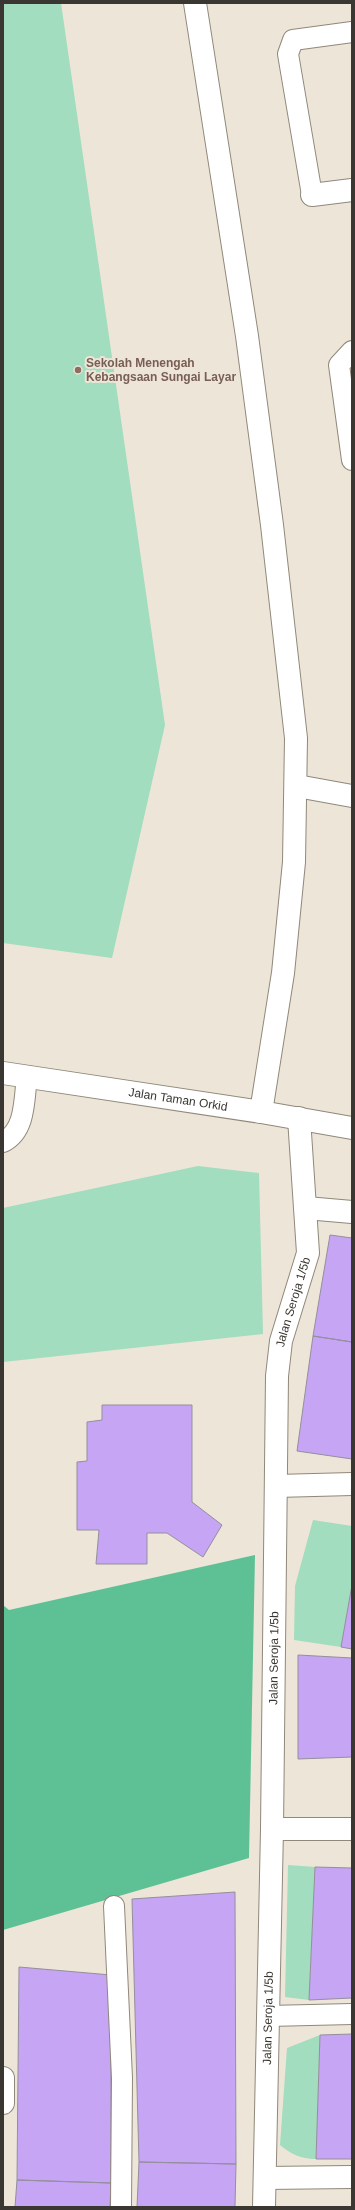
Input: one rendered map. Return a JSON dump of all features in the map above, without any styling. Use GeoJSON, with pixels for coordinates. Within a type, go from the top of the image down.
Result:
{"type":"FeatureCollection","features":[{"type":"Feature","properties":{"kind":"street"},"geometry":{"type":"LineString","coordinates":[[195,3],[247,336],[271,517],[296,738],[297,786],[294,862],[283,973],[261,1112]]}},
{"type":"Feature","properties":{"kind":"street"},"geometry":{"type":"LineString","coordinates":[[312,195],[352,190]]}},
{"type":"Feature","properties":{"kind":"street"},"geometry":{"type":"LineString","coordinates":[[297,786],[352,796]]}},
{"type":"Feature","properties":{"kind":"street","name":"Jalan Taman Orkid"},"geometry":{"type":"LineString","coordinates":[[3,1073],[261,1112],[352,1128]]}},
{"type":"Feature","properties":{"kind":"street","name":"Jalan Seroja 1/5b"},"geometry":{"type":"LineString","coordinates":[[264,2207],[272,1829],[277,1376],[281,1341],[308,1253],[299,1118]]}},
{"type":"Feature","properties":{"kind":"street"},"geometry":{"type":"LineString","coordinates":[[306,1208],[352,1212]]}},
{"type":"Feature","properties":{"kind":"street"},"geometry":{"type":"LineString","coordinates":[[276,1486],[352,1484]]}},
{"type":"Feature","properties":{"kind":"street"},"geometry":{"type":"LineString","coordinates":[[272,1829],[352,1829]]}},
{"type":"Feature","properties":{"kind":"street"},"geometry":{"type":"LineString","coordinates":[[3,2078],[3,2103]]}},
{"type":"Feature","properties":{"kind":"street"},"geometry":{"type":"LineString","coordinates":[[265,2178],[352,2177]]}},
{"type":"Feature","properties":{"kind":"lane"},"geometry":{"type":"LineString","coordinates":[[312,195],[288,54],[293,40],[352,32]]}},
{"type":"Feature","properties":{"kind":"lane"},"geometry":{"type":"LineString","coordinates":[[352,351],[339,365],[352,460]]}},
{"type":"Feature","properties":{"kind":"lane"},"geometry":{"type":"LineString","coordinates":[[3,1142],[12,1138],[21,1123],[27,1076]]}},
{"type":"Feature","properties":{"kind":"lane"},"geometry":{"type":"LineString","coordinates":[[114,1906],[122,2078],[121,2207]]}},
{"type":"Feature","properties":{"kind":"lane"},"geometry":{"type":"LineString","coordinates":[[268,2016],[352,2014]]}},
{"type":"Feature","properties":{"kind":"green space","name":"Sekolah Menengah Kebangsaan Sungai Layar"},"geometry":{"type":"Polygon","coordinates":[[[3,3],[61,3],[165,725],[112,958],[3,943],[3,3]]]}},
{"type":"Feature","properties":{"kind":"green space"},"geometry":{"type":"Polygon","coordinates":[[[198,1166],[259,1173],[263,1334],[3,1362],[3,1208],[198,1166]]]}},
{"type":"Feature","properties":{"kind":"green space"},"geometry":{"type":"Polygon","coordinates":[[[313,1520],[352,1526],[352,1585],[341,1647],[294,1640],[295,1586],[313,1520]]]}},
{"type":"Feature","properties":{"kind":"green space"},"geometry":{"type":"Polygon","coordinates":[[[255,1555],[249,1858],[3,1930],[3,1605],[9,1610],[255,1555]]]}},
{"type":"Feature","properties":{"kind":"green space"},"geometry":{"type":"Polygon","coordinates":[[[288,1865],[315,1867],[309,2000],[285,1997],[288,1865]]]}},
{"type":"Feature","properties":{"kind":"green space"},"geometry":{"type":"Polygon","coordinates":[[[320,2035],[316,2159],[311,2159],[296,2155],[280,2145],[287,2048],[320,2035]]]}},
{"type":"Feature","properties":{"kind":"building"},"geometry":{"type":"Polygon","coordinates":[[[330,1235],[352,1238],[352,1342],[313,1336],[330,1235]]]}},
{"type":"Feature","properties":{"kind":"building"},"geometry":{"type":"Polygon","coordinates":[[[313,1336],[352,1342],[352,1459],[297,1451],[313,1336]]]}},
{"type":"Feature","properties":{"kind":"building"},"geometry":{"type":"Polygon","coordinates":[[[102,1405],[192,1405],[192,1502],[222,1525],[203,1557],[167,1533],[147,1533],[147,1564],[96,1564],[99,1530],[77,1530],[77,1462],[87,1461],[87,1422],[102,1420],[102,1405]]]}},
{"type":"Feature","properties":{"kind":"building"},"geometry":{"type":"Polygon","coordinates":[[[352,1585],[352,1649],[341,1647],[352,1585]]]}},
{"type":"Feature","properties":{"kind":"building"},"geometry":{"type":"Polygon","coordinates":[[[298,1655],[352,1658],[352,1757],[298,1759],[298,1655]]]}},
{"type":"Feature","properties":{"kind":"building"},"geometry":{"type":"Polygon","coordinates":[[[315,1867],[352,1868],[352,1998],[309,2000],[315,1867]]]}},
{"type":"Feature","properties":{"kind":"building"},"geometry":{"type":"Polygon","coordinates":[[[235,1892],[236,2164],[139,2162],[132,1899],[235,1892]]]}},
{"type":"Feature","properties":{"kind":"building"},"geometry":{"type":"Polygon","coordinates":[[[19,1967],[111,1975],[111,2183],[17,2180],[19,1967]]]}},
{"type":"Feature","properties":{"kind":"building"},"geometry":{"type":"Polygon","coordinates":[[[352,2034],[352,2159],[316,2159],[320,2035],[352,2034]]]}},
{"type":"Feature","properties":{"kind":"building"},"geometry":{"type":"Polygon","coordinates":[[[139,2162],[236,2164],[235,2207],[137,2207],[139,2162]]]}},
{"type":"Feature","properties":{"kind":"building"},"geometry":{"type":"Polygon","coordinates":[[[17,2180],[111,2183],[110,2207],[15,2207],[17,2180]]]}},
{"type":"Feature","properties":{"kind":"place","name":"Sekolah Menengah Kebangsaan Sungai Layar"},"geometry":{"type":"Point","coordinates":[78,370]}}]}
